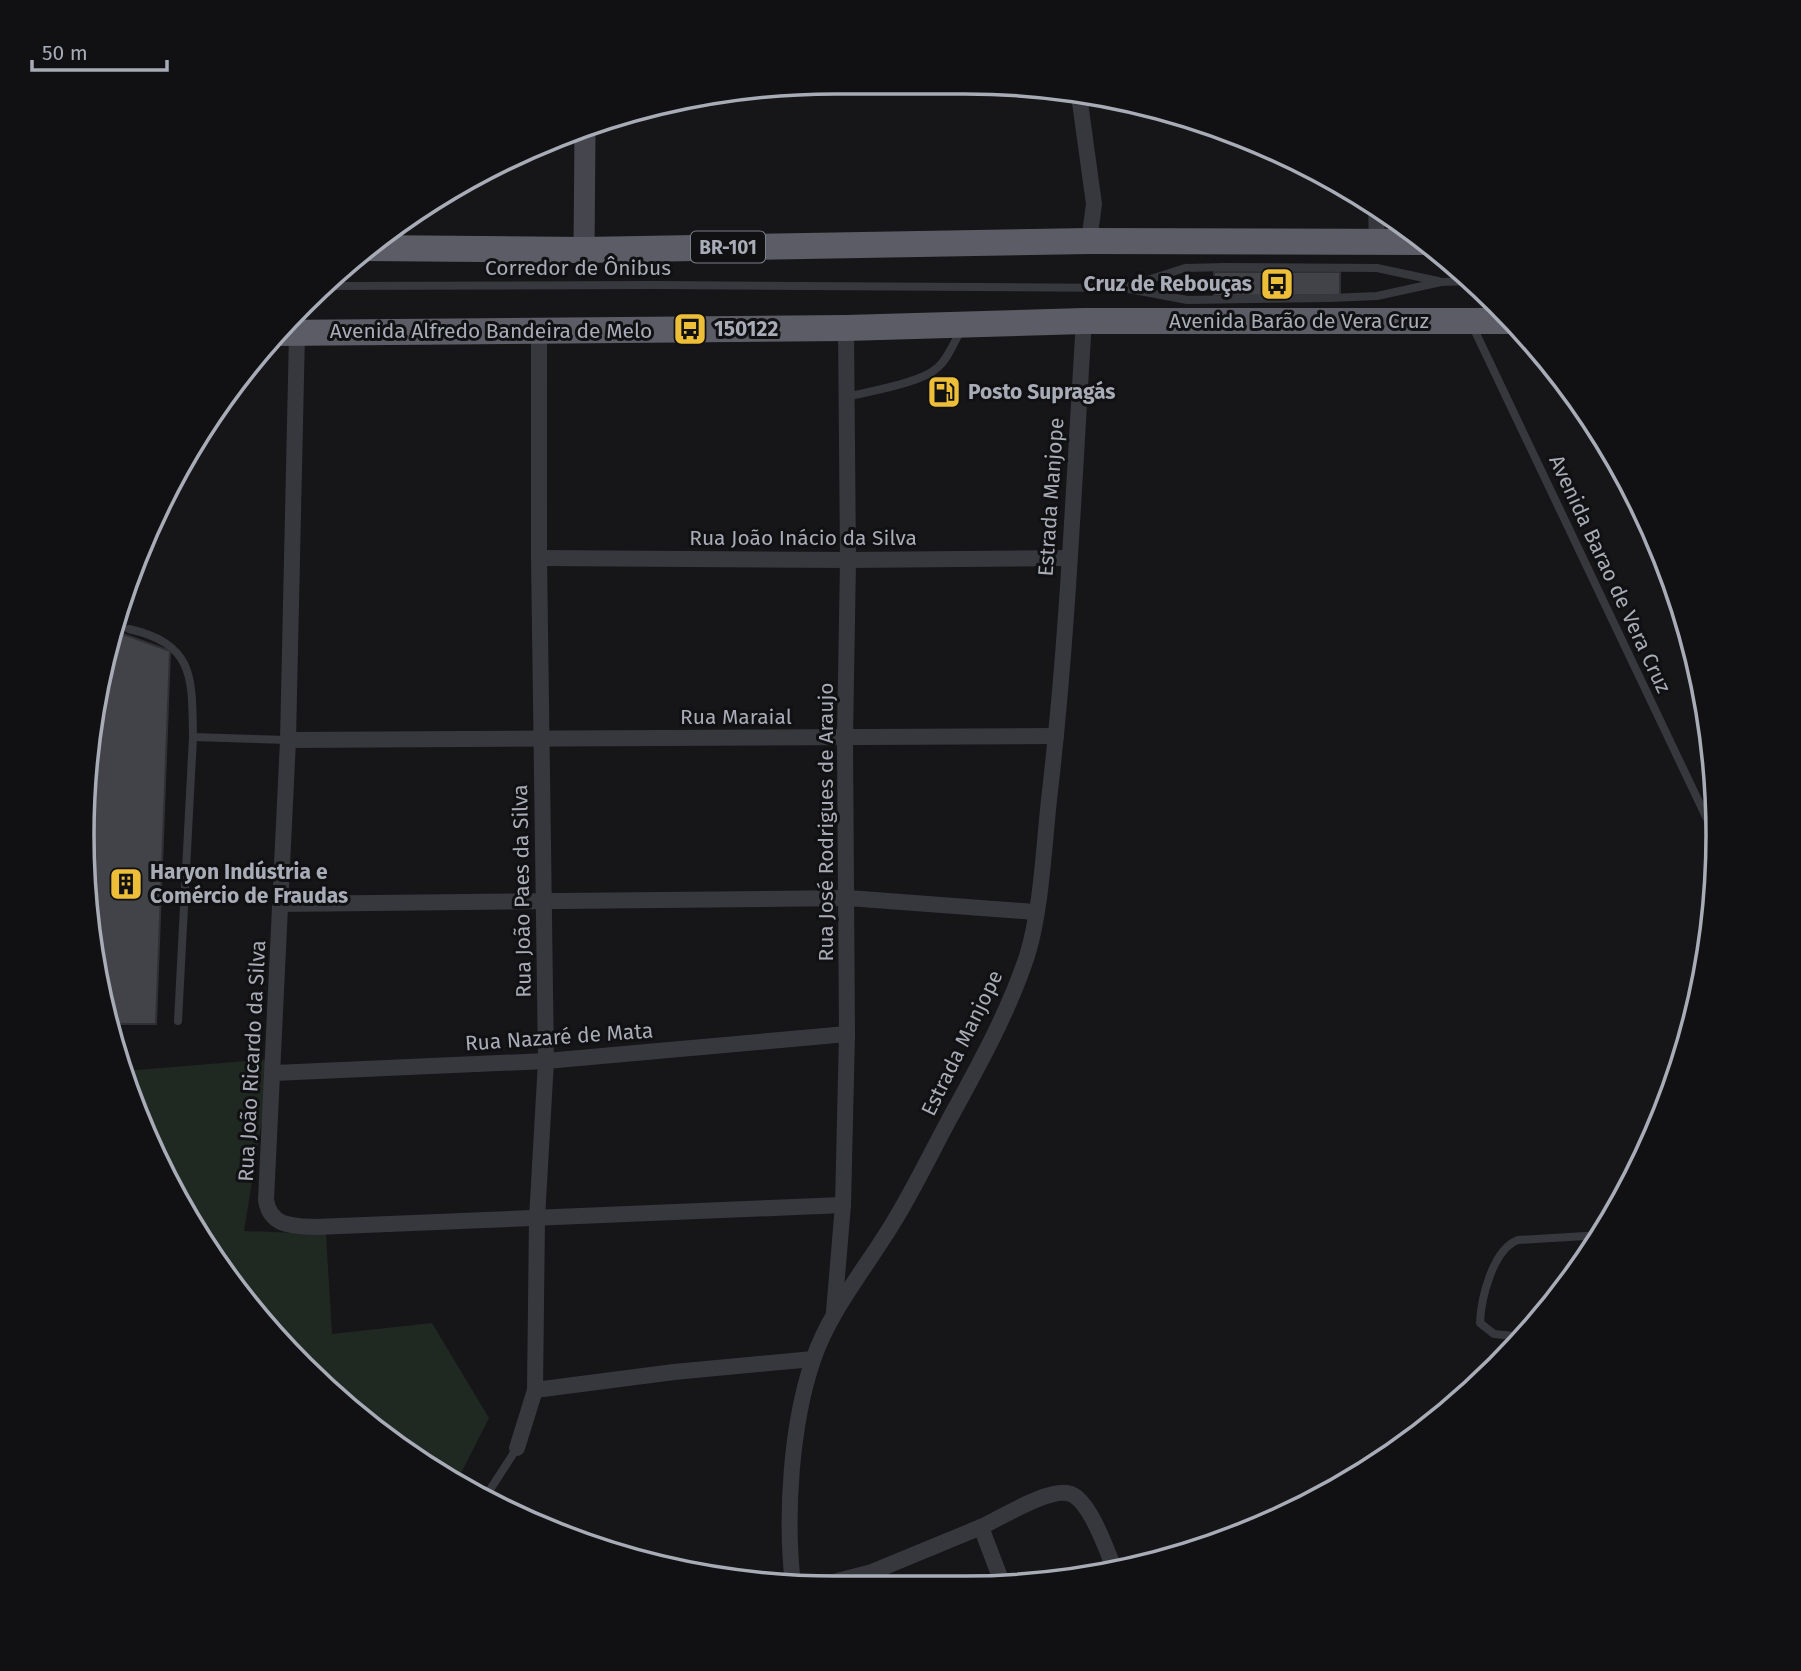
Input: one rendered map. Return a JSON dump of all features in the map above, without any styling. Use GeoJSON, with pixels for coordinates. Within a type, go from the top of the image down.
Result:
{"type":"FeatureCollection","features":[{"type":"Feature","properties":{"kind":"highway","name":"BR-101"},"geometry":{"type":"LineString","coordinates":[[384,248],[584,250],[1089,241],[1409,242]]}},
{"type":"Feature","properties":{"kind":"highway","name":"Avenida Barão de Vera Cruz"},"geometry":{"type":"LineString","coordinates":[[1084,321],[1498,321]]}},
{"type":"Feature","properties":{"kind":"highway","name":"Avenida Alfredo Bandeira de Melo"},"geometry":{"type":"LineString","coordinates":[[292,333],[846,328],[1084,321]]}},
{"type":"Feature","properties":{"kind":"main road"},"geometry":{"type":"LineString","coordinates":[[584,250],[585,139]]}},
{"type":"Feature","properties":{"kind":"street"},"geometry":{"type":"LineString","coordinates":[[1080,104],[1094,204],[1089,241]]}},
{"type":"Feature","properties":{"kind":"street"},"geometry":{"type":"LineString","coordinates":[[1376,219],[1377,242]]}},
{"type":"Feature","properties":{"kind":"street","name":"Estrada Manjope"},"geometry":{"type":"LineString","coordinates":[[792,1575],[789,1535],[793,1460],[804,1392],[813,1359],[834,1315],[893,1223],[986,1054],[1028,953],[1056,736],[1084,321]]}},
{"type":"Feature","properties":{"kind":"street","name":"Rua José Rodrigues de Araujo"},"geometry":{"type":"LineString","coordinates":[[834,1315],[843,1205],[848,1034],[845,738],[848,561],[846,328]]}},
{"type":"Feature","properties":{"kind":"street","name":"Rua João Paes da Silva"},"geometry":{"type":"LineString","coordinates":[[517,1448],[536,1390],[537,1218],[546,1061],[538,558],[539,331]]}},
{"type":"Feature","properties":{"kind":"street","name":"Rua João Ricardo da Silva"},"geometry":{"type":"LineString","coordinates":[[286,339],[288,740],[266,1200],[269,1214],[276,1221],[290,1226],[316,1227],[843,1205]]}},
{"type":"Feature","properties":{"kind":"street","name":"Rua João Inácio da Silva"},"geometry":{"type":"LineString","coordinates":[[538,558],[848,561],[1068,558]]}},
{"type":"Feature","properties":{"kind":"street","name":"Rua Maraial"},"geometry":{"type":"LineString","coordinates":[[288,740],[1056,736]]}},
{"type":"Feature","properties":{"kind":"street"},"geometry":{"type":"LineString","coordinates":[[281,904],[848,898],[1035,912]]}},
{"type":"Feature","properties":{"kind":"street","name":"Rua Nazaré de Mata"},"geometry":{"type":"LineString","coordinates":[[274,1073],[546,1061],[848,1034]]}},
{"type":"Feature","properties":{"kind":"street"},"geometry":{"type":"LineString","coordinates":[[536,1390],[674,1372],[813,1359]]}},
{"type":"Feature","properties":{"kind":"street"},"geometry":{"type":"LineString","coordinates":[[880,1576],[1043,1497],[1059,1492],[1077,1498],[1097,1528],[1111,1562]]}},
{"type":"Feature","properties":{"kind":"street"},"geometry":{"type":"LineString","coordinates":[[981,1527],[999,1575]]}},
{"type":"Feature","properties":{"kind":"lane","name":"Corredor de Ônibus"},"geometry":{"type":"LineString","coordinates":[[1124,288],[1185,268],[1224,267],[1377,268],[1441,282]]}},
{"type":"Feature","properties":{"kind":"lane","name":"Corredor de Ônibus"},"geometry":{"type":"LineString","coordinates":[[339,286],[1124,288],[1187,300],[1377,296],[1441,282],[1458,281]]}},
{"type":"Feature","properties":{"kind":"lane","name":"Avenida Barao de Vera Cruz"},"geometry":{"type":"LineString","coordinates":[[1470,321],[1706,816]]}},
{"type":"Feature","properties":{"kind":"lane"},"geometry":{"type":"LineString","coordinates":[[847,397],[900,383],[935,370],[941,365],[964,324]]}},
{"type":"Feature","properties":{"kind":"lane"},"geometry":{"type":"LineString","coordinates":[[129,629],[165,641],[177,651],[186,669],[192,695],[193,737],[178,1021]]}},
{"type":"Feature","properties":{"kind":"lane"},"geometry":{"type":"LineString","coordinates":[[193,737],[288,740]]}},
{"type":"Feature","properties":{"kind":"lane"},"geometry":{"type":"LineString","coordinates":[[1512,1336],[1494,1334],[1480,1323],[1490,1276],[1503,1249],[1518,1240],[1589,1236]]}},
{"type":"Feature","properties":{"kind":"lane"},"geometry":{"type":"LineString","coordinates":[[490,1490],[517,1448]]}},
{"type":"Feature","properties":{"kind":"shaded area"},"geometry":{"type":"Polygon","coordinates":[[[272,1059],[244,1231],[326,1234],[332,1334],[432,1323],[489,1418],[460,1474],[424,1452],[347,1393],[278,1324],[219,1247],[194,1206],[151,1119],[133,1070],[272,1059]]]}},
{"type":"Feature","properties":{"kind":"building","name":"Cruz de Rebouças"},"geometry":{"type":"Polygon","coordinates":[[[1214,272],[1340,272],[1340,295],[1214,296],[1214,272]]]}},
{"type":"Feature","properties":{"kind":"building","name":"Haryon Indústria e Comércio de Fraudas"},"geometry":{"type":"Polygon","coordinates":[[[123,634],[170,651],[156,1024],[119,1024],[101,932],[96,884],[94,836],[101,739],[123,634]]]}},
{"type":"Feature","properties":{"kind":"place","name":"Cruz de Rebouças"},"geometry":{"type":"Point","coordinates":[1277,284]}},
{"type":"Feature","properties":{"kind":"place","name":"150122"},"geometry":{"type":"Point","coordinates":[690,329]}},
{"type":"Feature","properties":{"kind":"place","name":"Posto Supragás"},"geometry":{"type":"Point","coordinates":[944,392]}},
{"type":"Feature","properties":{"kind":"place","name":"Haryon Indústria e Comércio de Fraudas"},"geometry":{"type":"Point","coordinates":[126,884]}}]}
